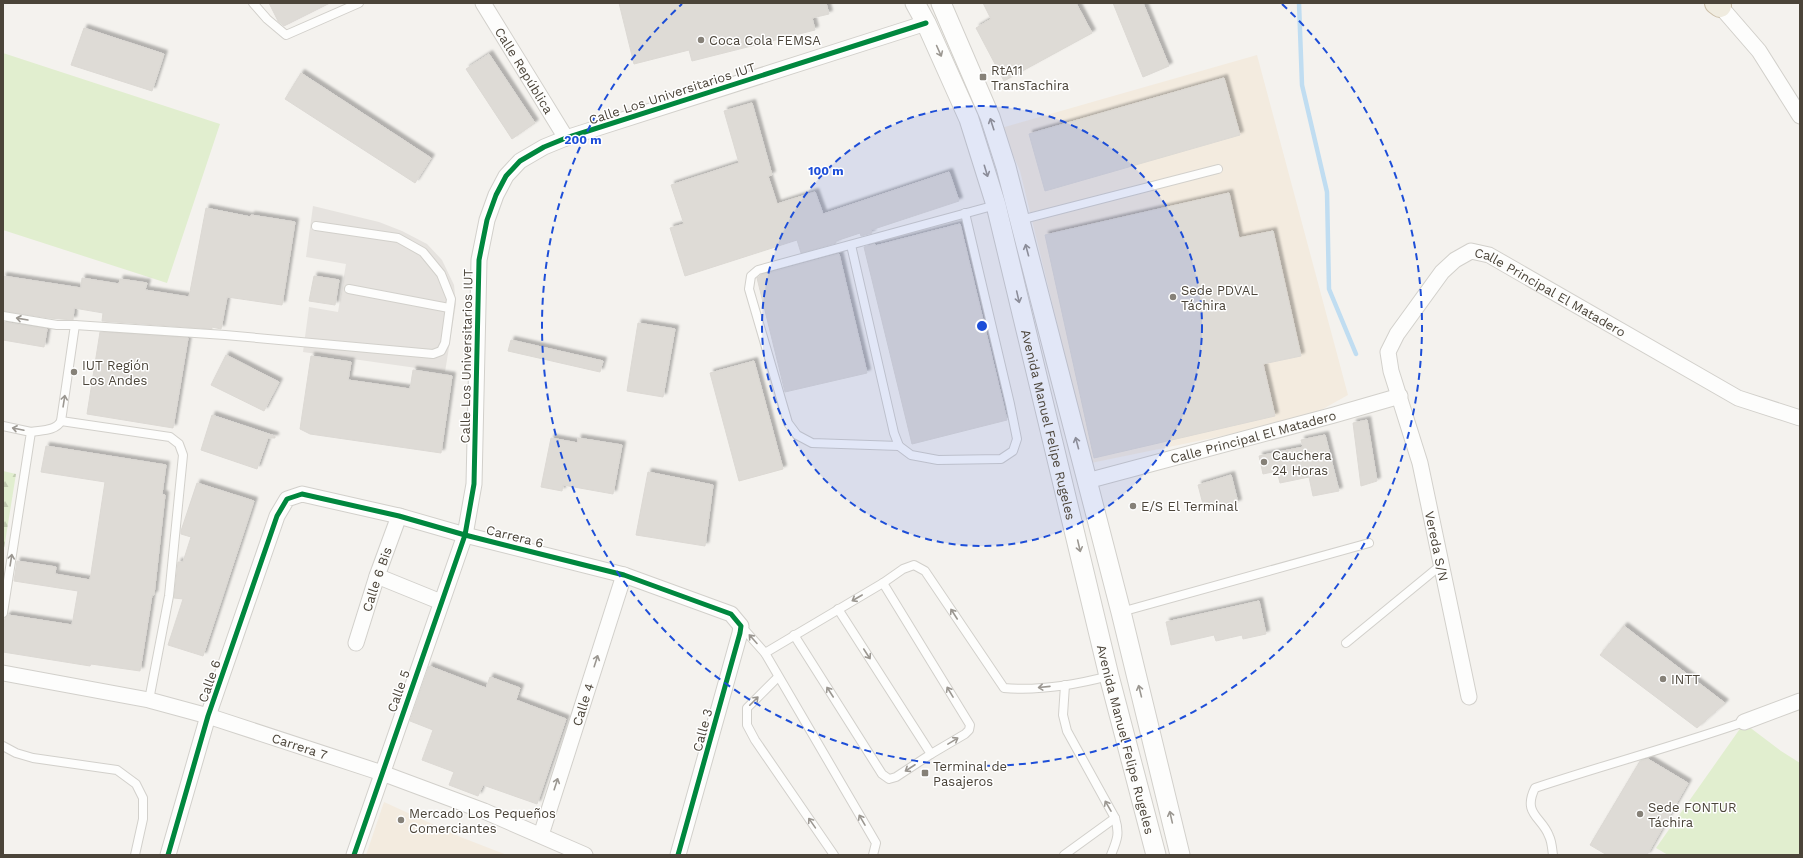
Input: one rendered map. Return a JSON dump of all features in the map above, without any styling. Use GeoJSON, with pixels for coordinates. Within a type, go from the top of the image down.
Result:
{"type":"FeatureCollection","features":[{"type":"Feature","properties":{"kind":"street","name":"Calle República"},"geometry":{"type":"LineString","coordinates":[[483,3],[566,138]]}},
{"type":"Feature","properties":{"kind":"street","name":"Avenida Manuel Felipe Rugeles"},"geometry":{"type":"LineString","coordinates":[[915,3],[926,23],[969,119],[996,205],[1109,676],[1156,855]]}},
{"type":"Feature","properties":{"kind":"street","name":"Avenida Manuel Felipe Rugeles"},"geometry":{"type":"LineString","coordinates":[[941,3],[990,117],[1006,167],[1121,612],[1180,855]]}},
{"type":"Feature","properties":{"kind":"street"},"geometry":{"type":"LineString","coordinates":[[1718,4],[1759,51],[1800,116]]}},
{"type":"Feature","properties":{"kind":"street","name":"Calle Los Universitarios IUT"},"geometry":{"type":"LineString","coordinates":[[465,534],[474,484],[479,260],[487,220],[496,195],[506,176],[520,162],[544,147],[566,138],[926,23]]}},
{"type":"Feature","properties":{"kind":"street","name":"Calle Principal El Matadero"},"geometry":{"type":"LineString","coordinates":[[1087,481],[1400,396],[1391,371],[1388,352],[1394,340],[1442,272],[1455,260],[1471,251],[1489,255],[1738,398],[1800,418]]}},
{"type":"Feature","properties":{"kind":"street","name":"Vereda S/N"},"geometry":{"type":"LineString","coordinates":[[1400,396],[1420,463],[1469,697]]}},
{"type":"Feature","properties":{"kind":"street","name":"Carrera 6"},"geometry":{"type":"LineString","coordinates":[[277,516],[287,499],[302,494],[399,516],[624,575],[731,614],[741,626]]}},
{"type":"Feature","properties":{"kind":"street","name":"Calle 6"},"geometry":{"type":"LineString","coordinates":[[168,855],[208,716],[277,516]]}},
{"type":"Feature","properties":{"kind":"street","name":"Calle 6 Bis"},"geometry":{"type":"LineString","coordinates":[[356,642],[377,576],[399,516]]}},
{"type":"Feature","properties":{"kind":"street","name":"Calle 5"},"geometry":{"type":"LineString","coordinates":[[354,855],[465,534]]}},
{"type":"Feature","properties":{"kind":"street","name":"Calle 4"},"geometry":{"type":"LineString","coordinates":[[541,835],[624,575]]}},
{"type":"Feature","properties":{"kind":"street"},"geometry":{"type":"LineString","coordinates":[[377,576],[441,602]]}},
{"type":"Feature","properties":{"kind":"street","name":"Calle 3"},"geometry":{"type":"LineString","coordinates":[[678,855],[741,626]]}},
{"type":"Feature","properties":{"kind":"street","name":"Carrera 7"},"geometry":{"type":"LineString","coordinates":[[3,673],[149,700],[208,716],[382,773],[541,835],[585,855]]}},
{"type":"Feature","properties":{"kind":"street"},"geometry":{"type":"LineString","coordinates":[[1744,722],[1800,702]]}},
{"type":"Feature","properties":{"kind":"lane"},"geometry":{"type":"LineString","coordinates":[[253,3],[267,19],[286,35],[359,3]]}},
{"type":"Feature","properties":{"kind":"lane"},"geometry":{"type":"LineString","coordinates":[[1019,220],[1218,169]]}},
{"type":"Feature","properties":{"kind":"lane"},"geometry":{"type":"LineString","coordinates":[[899,446],[812,443],[797,435],[788,423],[749,289],[751,276],[758,270],[996,205]]}},
{"type":"Feature","properties":{"kind":"lane"},"geometry":{"type":"LineString","coordinates":[[852,245],[894,433],[899,446],[911,455],[938,460],[1001,459],[1013,451],[1017,439],[965,213]]}},
{"type":"Feature","properties":{"kind":"lane"},"geometry":{"type":"LineString","coordinates":[[3,316],[57,325],[225,335],[432,354],[441,351],[445,343],[450,299],[441,274],[423,252],[398,238],[316,226]]}},
{"type":"Feature","properties":{"kind":"lane"},"geometry":{"type":"LineString","coordinates":[[349,289],[449,308]]}},
{"type":"Feature","properties":{"kind":"lane"},"geometry":{"type":"LineString","coordinates":[[3,426],[32,432],[53,428],[61,421],[75,325]]}},
{"type":"Feature","properties":{"kind":"lane"},"geometry":{"type":"LineString","coordinates":[[61,421],[170,437],[179,444],[183,455],[169,596],[149,700]]}},
{"type":"Feature","properties":{"kind":"lane"},"geometry":{"type":"LineString","coordinates":[[3,612],[32,432]]}},
{"type":"Feature","properties":{"kind":"lane"},"geometry":{"type":"LineString","coordinates":[[1121,612],[1369,543]]}},
{"type":"Feature","properties":{"kind":"lane"},"geometry":{"type":"LineString","coordinates":[[765,653],[883,583],[903,569],[914,565],[925,570],[1004,688],[1017,690],[1083,683],[1109,676]]}},
{"type":"Feature","properties":{"kind":"lane"},"geometry":{"type":"LineString","coordinates":[[1346,643],[1441,565]]}},
{"type":"Feature","properties":{"kind":"lane"},"geometry":{"type":"LineString","coordinates":[[794,635],[882,774],[889,779],[896,776],[965,734],[969,730],[970,725],[883,583]]}},
{"type":"Feature","properties":{"kind":"lane"},"geometry":{"type":"LineString","coordinates":[[838,609],[931,754]]}},
{"type":"Feature","properties":{"kind":"lane"},"geometry":{"type":"LineString","coordinates":[[741,626],[765,653],[876,843],[873,855]]}},
{"type":"Feature","properties":{"kind":"lane"},"geometry":{"type":"LineString","coordinates":[[778,677],[747,708],[747,725],[754,740],[834,855]]}},
{"type":"Feature","properties":{"kind":"lane"},"geometry":{"type":"LineString","coordinates":[[1065,685],[1062,715],[1067,731],[1115,818],[1118,828],[1118,838],[1111,855]]}},
{"type":"Feature","properties":{"kind":"lane"},"geometry":{"type":"LineString","coordinates":[[1553,855],[1549,835],[1532,812],[1532,794],[1535,788],[1624,759],[1689,741],[1744,722]]}},
{"type":"Feature","properties":{"kind":"lane"},"geometry":{"type":"LineString","coordinates":[[3,746],[16,753],[33,758],[117,770],[136,784],[143,798],[143,819],[135,855]]}},
{"type":"Feature","properties":{"kind":"lane"},"geometry":{"type":"LineString","coordinates":[[1067,854],[1115,818]]}},
{"type":"Feature","properties":{"kind":"shaded area"},"geometry":{"type":"Polygon","coordinates":[[[1257,55],[1348,395],[1305,419],[1091,463],[1020,171],[1001,128],[1257,55]]]}},
{"type":"Feature","properties":{"kind":"shaded area"},"geometry":{"type":"Polygon","coordinates":[[[313,206],[379,222],[402,231],[427,244],[442,260],[454,285],[456,304],[445,372],[303,352],[309,307],[338,312],[346,264],[306,257],[313,206]]]}},
{"type":"Feature","properties":{"kind":"shaded area","name":"Mercado Los Pequeños Comerciantes"},"geometry":{"type":"Polygon","coordinates":[[[384,802],[463,838],[507,855],[366,855],[384,802]]]}},
{"type":"Feature","properties":{"kind":"green space"},"geometry":{"type":"Polygon","coordinates":[[[3,53],[220,124],[167,283],[3,230],[3,53]]]}},
{"type":"Feature","properties":{"kind":"green space"},"geometry":{"type":"Polygon","coordinates":[[[3,471],[16,474],[3,555],[3,471]]]}},
{"type":"Feature","properties":{"kind":"green space"},"geometry":{"type":"Polygon","coordinates":[[[1744,723],[1781,751],[1800,763],[1800,855],[1668,855],[1656,848],[1744,723]]]}},
{"type":"Feature","properties":{"kind":"building"},"geometry":{"type":"Polygon","coordinates":[[[269,3],[330,3],[284,26],[278,21],[269,3]]]}},
{"type":"Feature","properties":{"kind":"building","name":"Coca Cola FEMSA"},"geometry":{"type":"Polygon","coordinates":[[[619,3],[826,3],[829,14],[812,18],[815,30],[692,61],[689,50],[634,64],[619,3]]]}},
{"type":"Feature","properties":{"kind":"building"},"geometry":{"type":"Polygon","coordinates":[[[983,3],[1076,3],[1092,33],[1004,81],[976,28],[991,19],[983,3]]]}},
{"type":"Feature","properties":{"kind":"building"},"geometry":{"type":"Polygon","coordinates":[[[1113,3],[1143,3],[1169,66],[1143,77],[1113,3]]]}},
{"type":"Feature","properties":{"kind":"building"},"geometry":{"type":"Polygon","coordinates":[[[84,28],[164,54],[152,91],[71,65],[84,28]]]}},
{"type":"Feature","properties":{"kind":"building"},"geometry":{"type":"Polygon","coordinates":[[[489,54],[535,123],[512,139],[466,69],[489,54]]]}},
{"type":"Feature","properties":{"kind":"building"},"geometry":{"type":"Polygon","coordinates":[[[301,73],[431,158],[415,183],[285,99],[301,73]]]}},
{"type":"Feature","properties":{"kind":"building"},"geometry":{"type":"Polygon","coordinates":[[[1224,78],[1240,135],[1045,191],[1029,134],[1224,78]]]}},
{"type":"Feature","properties":{"kind":"building"},"geometry":{"type":"Polygon","coordinates":[[[752,103],[772,175],[768,176],[777,204],[815,192],[823,214],[949,172],[959,201],[871,230],[872,233],[861,236],[860,233],[836,241],[836,243],[801,253],[797,240],[685,276],[670,228],[684,224],[671,185],[739,163],[724,111],[752,103]]]}},
{"type":"Feature","properties":{"kind":"building","name":"Sede PDVAL Táchira"},"geometry":{"type":"Polygon","coordinates":[[[1229,193],[1239,238],[1273,231],[1301,356],[1263,364],[1275,416],[1094,458],[1045,235],[1229,193]]]}},
{"type":"Feature","properties":{"kind":"building"},"geometry":{"type":"Polygon","coordinates":[[[206,208],[251,217],[251,215],[295,222],[282,305],[227,297],[221,329],[212,327],[212,329],[102,321],[103,313],[74,308],[73,320],[3,311],[3,276],[81,288],[82,278],[119,284],[120,279],[147,283],[145,290],[189,297],[206,208]]]}},
{"type":"Feature","properties":{"kind":"building"},"geometry":{"type":"Polygon","coordinates":[[[960,224],[1007,420],[912,444],[864,247],[875,244],[875,246],[960,224]]]}},
{"type":"Feature","properties":{"kind":"building"},"geometry":{"type":"Polygon","coordinates":[[[839,254],[867,373],[785,392],[757,278],[761,275],[839,254]]]}},
{"type":"Feature","properties":{"kind":"building"},"geometry":{"type":"Polygon","coordinates":[[[314,276],[339,280],[335,305],[309,301],[314,276]]]}},
{"type":"Feature","properties":{"kind":"building"},"geometry":{"type":"Polygon","coordinates":[[[3,322],[47,329],[44,347],[3,340],[3,322]]]}},
{"type":"Feature","properties":{"kind":"building"},"geometry":{"type":"Polygon","coordinates":[[[638,323],[675,329],[663,397],[627,391],[638,323]]]}},
{"type":"Feature","properties":{"kind":"building"},"geometry":{"type":"Polygon","coordinates":[[[100,332],[188,338],[173,428],[87,414],[100,332]]]}},
{"type":"Feature","properties":{"kind":"building"},"geometry":{"type":"Polygon","coordinates":[[[511,340],[603,361],[600,372],[508,351],[511,340]]]}},
{"type":"Feature","properties":{"kind":"building"},"geometry":{"type":"Polygon","coordinates":[[[226,355],[279,382],[264,411],[211,385],[226,355]]]}},
{"type":"Feature","properties":{"kind":"building"},"geometry":{"type":"Polygon","coordinates":[[[311,356],[351,362],[348,380],[410,389],[413,370],[452,376],[441,453],[310,434],[300,429],[311,356]]]}},
{"type":"Feature","properties":{"kind":"building"},"geometry":{"type":"Polygon","coordinates":[[[754,361],[783,469],[739,481],[710,373],[754,361]]]}},
{"type":"Feature","properties":{"kind":"building"},"geometry":{"type":"Polygon","coordinates":[[[212,415],[275,436],[275,438],[268,438],[257,469],[201,450],[212,415]]]}},
{"type":"Feature","properties":{"kind":"building"},"geometry":{"type":"Polygon","coordinates":[[[1367,420],[1377,481],[1361,486],[1353,423],[1367,420]]]}},
{"type":"Feature","properties":{"kind":"building"},"geometry":{"type":"Polygon","coordinates":[[[1325,435],[1339,491],[1313,496],[1309,477],[1280,483],[1277,471],[1263,474],[1259,456],[1303,447],[1301,440],[1325,435]]]}},
{"type":"Feature","properties":{"kind":"building"},"geometry":{"type":"Polygon","coordinates":[[[551,438],[578,443],[578,438],[622,445],[613,494],[563,485],[562,491],[541,487],[551,438]]]}},
{"type":"Feature","properties":{"kind":"building"},"geometry":{"type":"Polygon","coordinates":[[[46,446],[166,465],[162,494],[165,495],[154,595],[152,595],[140,671],[91,664],[90,666],[3,652],[3,630],[5,618],[8,615],[72,625],[78,591],[14,581],[17,561],[56,567],[55,574],[90,580],[105,482],[41,472],[46,446]]]}},
{"type":"Feature","properties":{"kind":"building"},"geometry":{"type":"Polygon","coordinates":[[[648,472],[713,485],[705,546],[636,535],[648,472]]]}},
{"type":"Feature","properties":{"kind":"building"},"geometry":{"type":"Polygon","coordinates":[[[1231,475],[1238,503],[1205,512],[1198,485],[1231,475]]]}},
{"type":"Feature","properties":{"kind":"building"},"geometry":{"type":"Polygon","coordinates":[[[197,483],[254,501],[203,656],[168,645],[183,599],[174,598],[178,562],[183,562],[191,537],[181,534],[181,531],[197,483]]]}},
{"type":"Feature","properties":{"kind":"building"},"geometry":{"type":"Polygon","coordinates":[[[1259,601],[1266,634],[1243,639],[1242,635],[1216,641],[1214,635],[1171,645],[1166,622],[1259,601]]]}},
{"type":"Feature","properties":{"kind":"building","name":"INTT"},"geometry":{"type":"Polygon","coordinates":[[[1624,626],[1725,703],[1697,728],[1600,655],[1624,626]]]}},
{"type":"Feature","properties":{"kind":"building"},"geometry":{"type":"Polygon","coordinates":[[[429,666],[486,688],[490,677],[520,688],[516,700],[566,719],[537,804],[483,785],[478,796],[449,785],[454,772],[422,760],[433,730],[410,721],[429,666]]]}},
{"type":"Feature","properties":{"kind":"building","name":"Sede FONTUR Táchira"},"geometry":{"type":"Polygon","coordinates":[[[1648,759],[1688,783],[1647,855],[1607,855],[1590,845],[1640,761],[1648,759]]]}},
{"type":"Feature","properties":{"kind":"waterway"},"geometry":{"type":"LineString","coordinates":[[1299,3],[1302,85],[1327,192],[1329,289],[1356,354]]}},
{"type":"Feature","properties":{"kind":"cycle path"},"geometry":{"type":"LineString","coordinates":[[354,855],[465,535],[474,484],[479,260],[487,220],[496,195],[506,176],[520,161],[544,147],[566,138],[926,23]]}},
{"type":"Feature","properties":{"kind":"cycle path"},"geometry":{"type":"LineString","coordinates":[[168,855],[208,716],[277,516],[287,499],[302,494],[399,516],[465,535],[624,575],[731,614],[741,626],[740,633],[678,855]]}},
{"type":"Feature","properties":{"kind":"place","name":"Coca Cola FEMSA"},"geometry":{"type":"Point","coordinates":[701,40]}},
{"type":"Feature","properties":{"kind":"place","name":"RtA11 TransTachira"},"geometry":{"type":"Point","coordinates":[983,77]}},
{"type":"Feature","properties":{"kind":"place","name":"Sede PDVAL Táchira"},"geometry":{"type":"Point","coordinates":[1173,297]}},
{"type":"Feature","properties":{"kind":"place","name":"IUT Región Los Andes"},"geometry":{"type":"Point","coordinates":[74,372]}},
{"type":"Feature","properties":{"kind":"place","name":"Cauchera 24 Horas"},"geometry":{"type":"Point","coordinates":[1264,462]}},
{"type":"Feature","properties":{"kind":"place","name":"E/S El Terminal"},"geometry":{"type":"Point","coordinates":[1133,506]}},
{"type":"Feature","properties":{"kind":"place","name":"INTT"},"geometry":{"type":"Point","coordinates":[1663,679]}},
{"type":"Feature","properties":{"kind":"place","name":"Terminal de Pasajeros"},"geometry":{"type":"Point","coordinates":[925,773]}},
{"type":"Feature","properties":{"kind":"place","name":"Sede FONTUR Táchira"},"geometry":{"type":"Point","coordinates":[1640,814]}},
{"type":"Feature","properties":{"kind":"place","name":"Mercado Los Pequeños Comerciantes"},"geometry":{"type":"Point","coordinates":[401,820]}}]}
